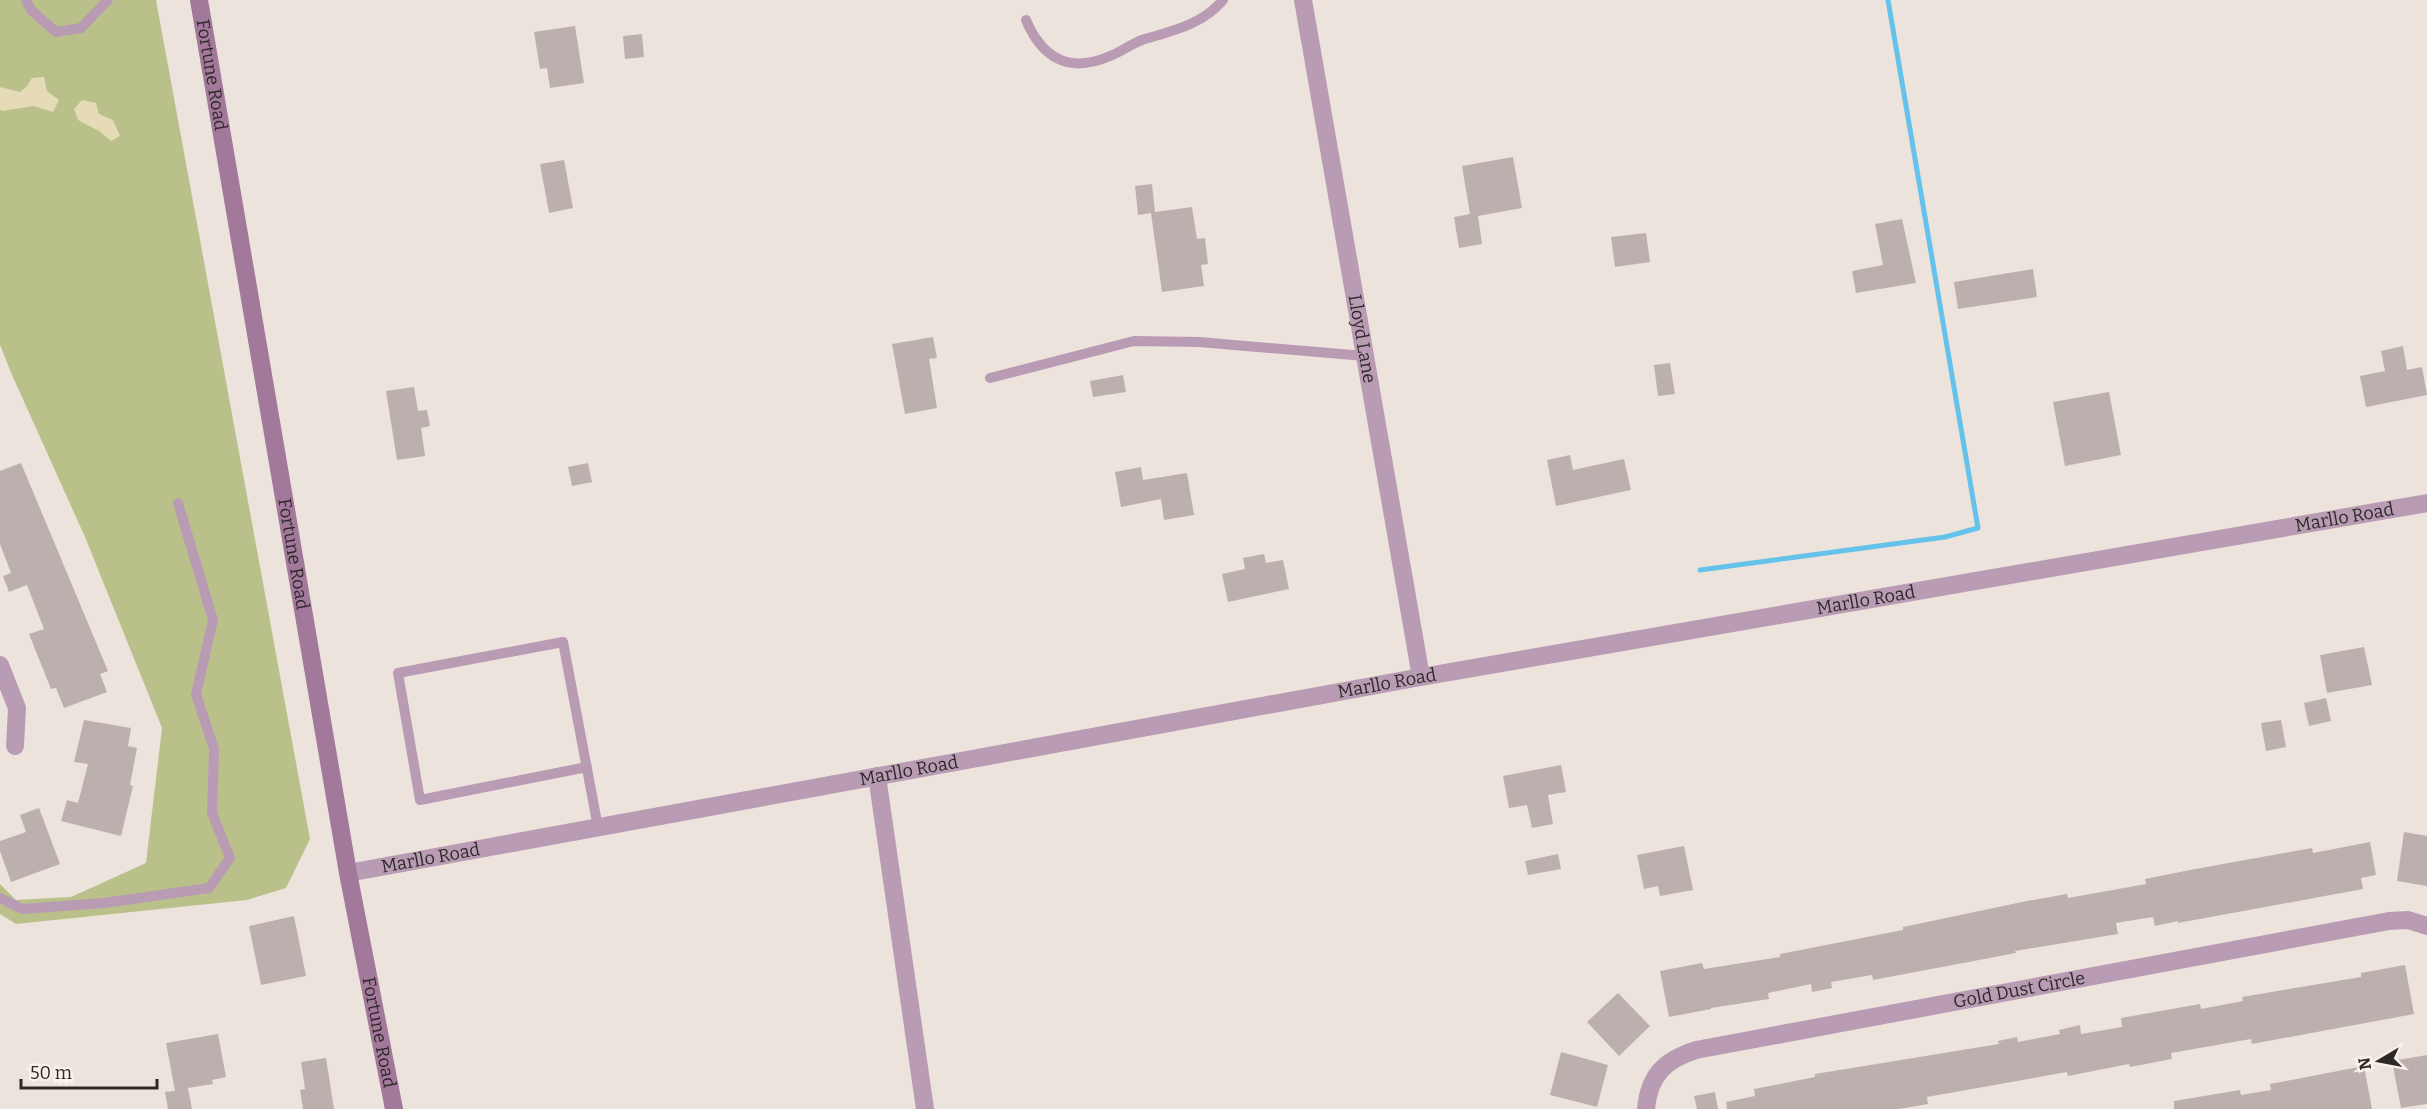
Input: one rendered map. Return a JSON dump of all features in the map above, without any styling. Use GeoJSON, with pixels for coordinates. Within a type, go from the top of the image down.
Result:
{"type":"FeatureCollection","features":[{"type":"Feature","properties":{"kind":"street","name":"Fortune Road"},"geometry":{"type":"LineString","coordinates":[[199,0],[348,873],[394,1109]]}},
{"type":"Feature","properties":{"kind":"street","name":"Lloyd Lane"},"geometry":{"type":"LineString","coordinates":[[1303,0],[1421,677]]}},
{"type":"Feature","properties":{"kind":"street","name":"Marllo Road"},"geometry":{"type":"LineString","coordinates":[[348,873],[1421,677],[2427,503]]}},
{"type":"Feature","properties":{"kind":"street"},"geometry":{"type":"LineString","coordinates":[[0,665],[17,708],[15,746]]}},
{"type":"Feature","properties":{"kind":"street"},"geometry":{"type":"LineString","coordinates":[[877,776],[925,1109]]}},
{"type":"Feature","properties":{"kind":"street","name":"Gold Dust Circle"},"geometry":{"type":"LineString","coordinates":[[1646,1109],[1652,1082],[1661,1068],[1677,1056],[1696,1050],[2389,921],[2408,920],[2427,926]]}},
{"type":"Feature","properties":{"kind":"lane"},"geometry":{"type":"LineString","coordinates":[[26,0],[31,10],[56,32],[81,28],[108,0]]}},
{"type":"Feature","properties":{"kind":"lane"},"geometry":{"type":"LineString","coordinates":[[1026,20],[1037,41],[1050,55],[1066,63],[1079,64],[1110,57],[1132,44],[1197,22],[1223,0]]}},
{"type":"Feature","properties":{"kind":"lane"},"geometry":{"type":"LineString","coordinates":[[990,378],[1134,341],[1199,342],[1365,356]]}},
{"type":"Feature","properties":{"kind":"lane"},"geometry":{"type":"LineString","coordinates":[[0,898],[22,909],[104,903],[208,888],[230,858],[212,813],[214,749],[196,694],[213,620],[178,502]]}},
{"type":"Feature","properties":{"kind":"lane"},"geometry":{"type":"LineString","coordinates":[[587,767],[420,800],[398,673],[563,642],[587,767],[598,827]]}},
{"type":"Feature","properties":{"kind":"green space"},"geometry":{"type":"Polygon","coordinates":[[[0,0],[156,0],[310,839],[286,888],[247,900],[16,924],[0,914],[0,884],[16,900],[71,897],[146,863],[162,728],[85,537],[0,345],[0,0]]]}},
{"type":"Feature","properties":{"kind":"sand"},"geometry":{"type":"Polygon","coordinates":[[[44,77],[47,91],[59,100],[53,112],[34,106],[2,111],[0,109],[0,87],[20,92],[32,78],[44,77]]]}},
{"type":"Feature","properties":{"kind":"sand"},"geometry":{"type":"Polygon","coordinates":[[[82,100],[96,103],[99,114],[113,120],[120,136],[111,141],[99,131],[78,120],[74,109],[82,100]]]}},
{"type":"Feature","properties":{"kind":"building"},"geometry":{"type":"Polygon","coordinates":[[[575,26],[584,83],[550,88],[547,68],[540,69],[534,32],[575,26]]]}},
{"type":"Feature","properties":{"kind":"building"},"geometry":{"type":"Polygon","coordinates":[[[642,34],[644,57],[625,59],[623,36],[642,34]]]}},
{"type":"Feature","properties":{"kind":"building"},"geometry":{"type":"Polygon","coordinates":[[[1513,157],[1522,208],[1478,216],[1482,244],[1459,248],[1454,217],[1470,214],[1462,166],[1513,157]]]}},
{"type":"Feature","properties":{"kind":"building"},"geometry":{"type":"Polygon","coordinates":[[[564,160],[573,208],[549,213],[540,164],[564,160]]]}},
{"type":"Feature","properties":{"kind":"building"},"geometry":{"type":"Polygon","coordinates":[[[1152,184],[1155,212],[1192,207],[1197,239],[1205,238],[1208,264],[1201,265],[1204,286],[1162,292],[1151,213],[1138,215],[1135,186],[1152,184]]]}},
{"type":"Feature","properties":{"kind":"building"},"geometry":{"type":"Polygon","coordinates":[[[1902,219],[1916,283],[1856,293],[1852,271],[1883,265],[1875,224],[1902,219]]]}},
{"type":"Feature","properties":{"kind":"building"},"geometry":{"type":"Polygon","coordinates":[[[1646,233],[1650,262],[1615,267],[1611,237],[1646,233]]]}},
{"type":"Feature","properties":{"kind":"building"},"geometry":{"type":"Polygon","coordinates":[[[2033,269],[2037,297],[1958,309],[1954,282],[2033,269]]]}},
{"type":"Feature","properties":{"kind":"building"},"geometry":{"type":"Polygon","coordinates":[[[933,337],[937,358],[929,359],[937,408],[905,414],[892,344],[933,337]]]}},
{"type":"Feature","properties":{"kind":"building"},"geometry":{"type":"Polygon","coordinates":[[[2403,346],[2407,370],[2422,367],[2427,395],[2366,407],[2360,376],[2385,371],[2381,351],[2403,346]]]}},
{"type":"Feature","properties":{"kind":"building"},"geometry":{"type":"Polygon","coordinates":[[[1670,363],[1675,394],[1658,396],[1654,365],[1670,363]]]}},
{"type":"Feature","properties":{"kind":"building"},"geometry":{"type":"Polygon","coordinates":[[[1123,375],[1126,392],[1093,397],[1090,381],[1123,375]]]}},
{"type":"Feature","properties":{"kind":"building"},"geometry":{"type":"Polygon","coordinates":[[[414,387],[418,411],[427,410],[430,426],[421,428],[425,456],[397,460],[386,391],[414,387]]]}},
{"type":"Feature","properties":{"kind":"building"},"geometry":{"type":"Polygon","coordinates":[[[2109,392],[2121,455],[2065,466],[2053,402],[2109,392]]]}},
{"type":"Feature","properties":{"kind":"building"},"geometry":{"type":"Polygon","coordinates":[[[1570,455],[1573,470],[1624,459],[1631,490],[1556,506],[1547,460],[1570,455]]]}},
{"type":"Feature","properties":{"kind":"building"},"geometry":{"type":"Polygon","coordinates":[[[21,463],[108,671],[100,674],[107,692],[64,708],[56,688],[51,689],[29,634],[44,629],[27,585],[9,592],[3,576],[11,573],[0,544],[0,471],[21,463]]]}},
{"type":"Feature","properties":{"kind":"building"},"geometry":{"type":"Polygon","coordinates":[[[588,463],[592,482],[572,486],[568,467],[588,463]]]}},
{"type":"Feature","properties":{"kind":"building"},"geometry":{"type":"Polygon","coordinates":[[[1141,467],[1143,480],[1187,473],[1194,515],[1164,520],[1161,499],[1121,507],[1115,472],[1141,467]]]}},
{"type":"Feature","properties":{"kind":"building"},"geometry":{"type":"Polygon","coordinates":[[[1264,554],[1266,563],[1283,560],[1289,589],[1228,602],[1222,574],[1245,569],[1243,558],[1264,554]]]}},
{"type":"Feature","properties":{"kind":"building"},"geometry":{"type":"Polygon","coordinates":[[[2364,647],[2372,685],[2327,693],[2320,655],[2364,647]]]}},
{"type":"Feature","properties":{"kind":"building"},"geometry":{"type":"Polygon","coordinates":[[[2326,698],[2331,721],[2309,726],[2304,703],[2326,698]]]}},
{"type":"Feature","properties":{"kind":"building"},"geometry":{"type":"Polygon","coordinates":[[[84,720],[131,728],[128,746],[137,748],[130,785],[133,786],[121,836],[61,821],[67,800],[78,803],[88,764],[74,762],[84,720]]]}},
{"type":"Feature","properties":{"kind":"building"},"geometry":{"type":"Polygon","coordinates":[[[2281,720],[2286,747],[2266,751],[2261,723],[2281,720]]]}},
{"type":"Feature","properties":{"kind":"building"},"geometry":{"type":"Polygon","coordinates":[[[1561,765],[1566,792],[1548,795],[1553,824],[1532,828],[1527,805],[1509,808],[1503,776],[1561,765]]]}},
{"type":"Feature","properties":{"kind":"building"},"geometry":{"type":"Polygon","coordinates":[[[39,808],[60,864],[11,882],[0,851],[0,841],[26,832],[20,815],[39,808]]]}},
{"type":"Feature","properties":{"kind":"building"},"geometry":{"type":"Polygon","coordinates":[[[2404,832],[2427,836],[2427,886],[2397,881],[2404,832]]]}},
{"type":"Feature","properties":{"kind":"building"},"geometry":{"type":"Polygon","coordinates":[[[2370,842],[2376,875],[2361,878],[2363,889],[2178,923],[2178,921],[2155,926],[2153,917],[2116,923],[2118,934],[2015,951],[2016,953],[1873,980],[1872,975],[1831,982],[1832,988],[1812,992],[1811,984],[1768,993],[1769,999],[1669,1017],[1660,971],[1702,963],[1704,969],[1780,957],[1780,954],[1903,930],[1903,927],[2027,901],[2067,894],[2068,898],[2146,884],[2145,879],[2190,870],[2312,848],[2313,853],[2370,842]]]}},
{"type":"Feature","properties":{"kind":"building"},"geometry":{"type":"Polygon","coordinates":[[[1684,846],[1693,890],[1660,896],[1658,886],[1644,889],[1637,855],[1684,846]]]}},
{"type":"Feature","properties":{"kind":"building"},"geometry":{"type":"Polygon","coordinates":[[[1558,854],[1561,869],[1528,875],[1525,861],[1558,854]]]}},
{"type":"Feature","properties":{"kind":"building"},"geometry":{"type":"Polygon","coordinates":[[[294,916],[306,976],[261,985],[249,926],[294,916]]]}},
{"type":"Feature","properties":{"kind":"building"},"geometry":{"type":"Polygon","coordinates":[[[2405,965],[2414,1014],[2252,1044],[2251,1039],[2171,1053],[2172,1059],[2130,1067],[2129,1064],[2068,1076],[2067,1072],[1927,1097],[1928,1104],[1899,1109],[1727,1109],[1726,1102],[1755,1096],[1754,1089],[1815,1077],[1815,1074],[1999,1044],[1998,1041],[2017,1037],[2018,1042],[2060,1034],[2059,1030],[2080,1025],[2081,1034],[2122,1027],[2121,1018],[2200,1004],[2201,1009],[2243,1001],[2242,997],[2361,977],[2361,973],[2405,965]]]}},
{"type":"Feature","properties":{"kind":"building"},"geometry":{"type":"Polygon","coordinates":[[[1618,993],[1650,1026],[1619,1056],[1587,1022],[1618,993]]]}},
{"type":"Feature","properties":{"kind":"building"},"geometry":{"type":"Polygon","coordinates":[[[218,1034],[226,1077],[212,1080],[213,1084],[188,1088],[192,1109],[168,1109],[165,1092],[175,1091],[166,1043],[218,1034]]]}},
{"type":"Feature","properties":{"kind":"building"},"geometry":{"type":"Polygon","coordinates":[[[1561,1052],[1608,1065],[1597,1107],[1550,1095],[1561,1052]]]}},
{"type":"Feature","properties":{"kind":"building"},"geometry":{"type":"Polygon","coordinates":[[[2427,1055],[2427,1104],[2401,1108],[2392,1061],[2427,1055]]]}},
{"type":"Feature","properties":{"kind":"building"},"geometry":{"type":"Polygon","coordinates":[[[326,1058],[334,1109],[303,1109],[300,1090],[305,1089],[301,1062],[326,1058]]]}},
{"type":"Feature","properties":{"kind":"building"},"geometry":{"type":"Polygon","coordinates":[[[2364,1066],[2372,1109],[2174,1109],[2174,1101],[2240,1090],[2241,1095],[2271,1090],[2270,1084],[2364,1066]]]}},
{"type":"Feature","properties":{"kind":"building"},"geometry":{"type":"Polygon","coordinates":[[[1715,1092],[1718,1109],[1697,1109],[1694,1096],[1715,1092]]]}},
{"type":"Feature","properties":{"kind":"waterway"},"geometry":{"type":"LineString","coordinates":[[1700,570],[1945,537],[1978,528],[1888,0]]}}]}
